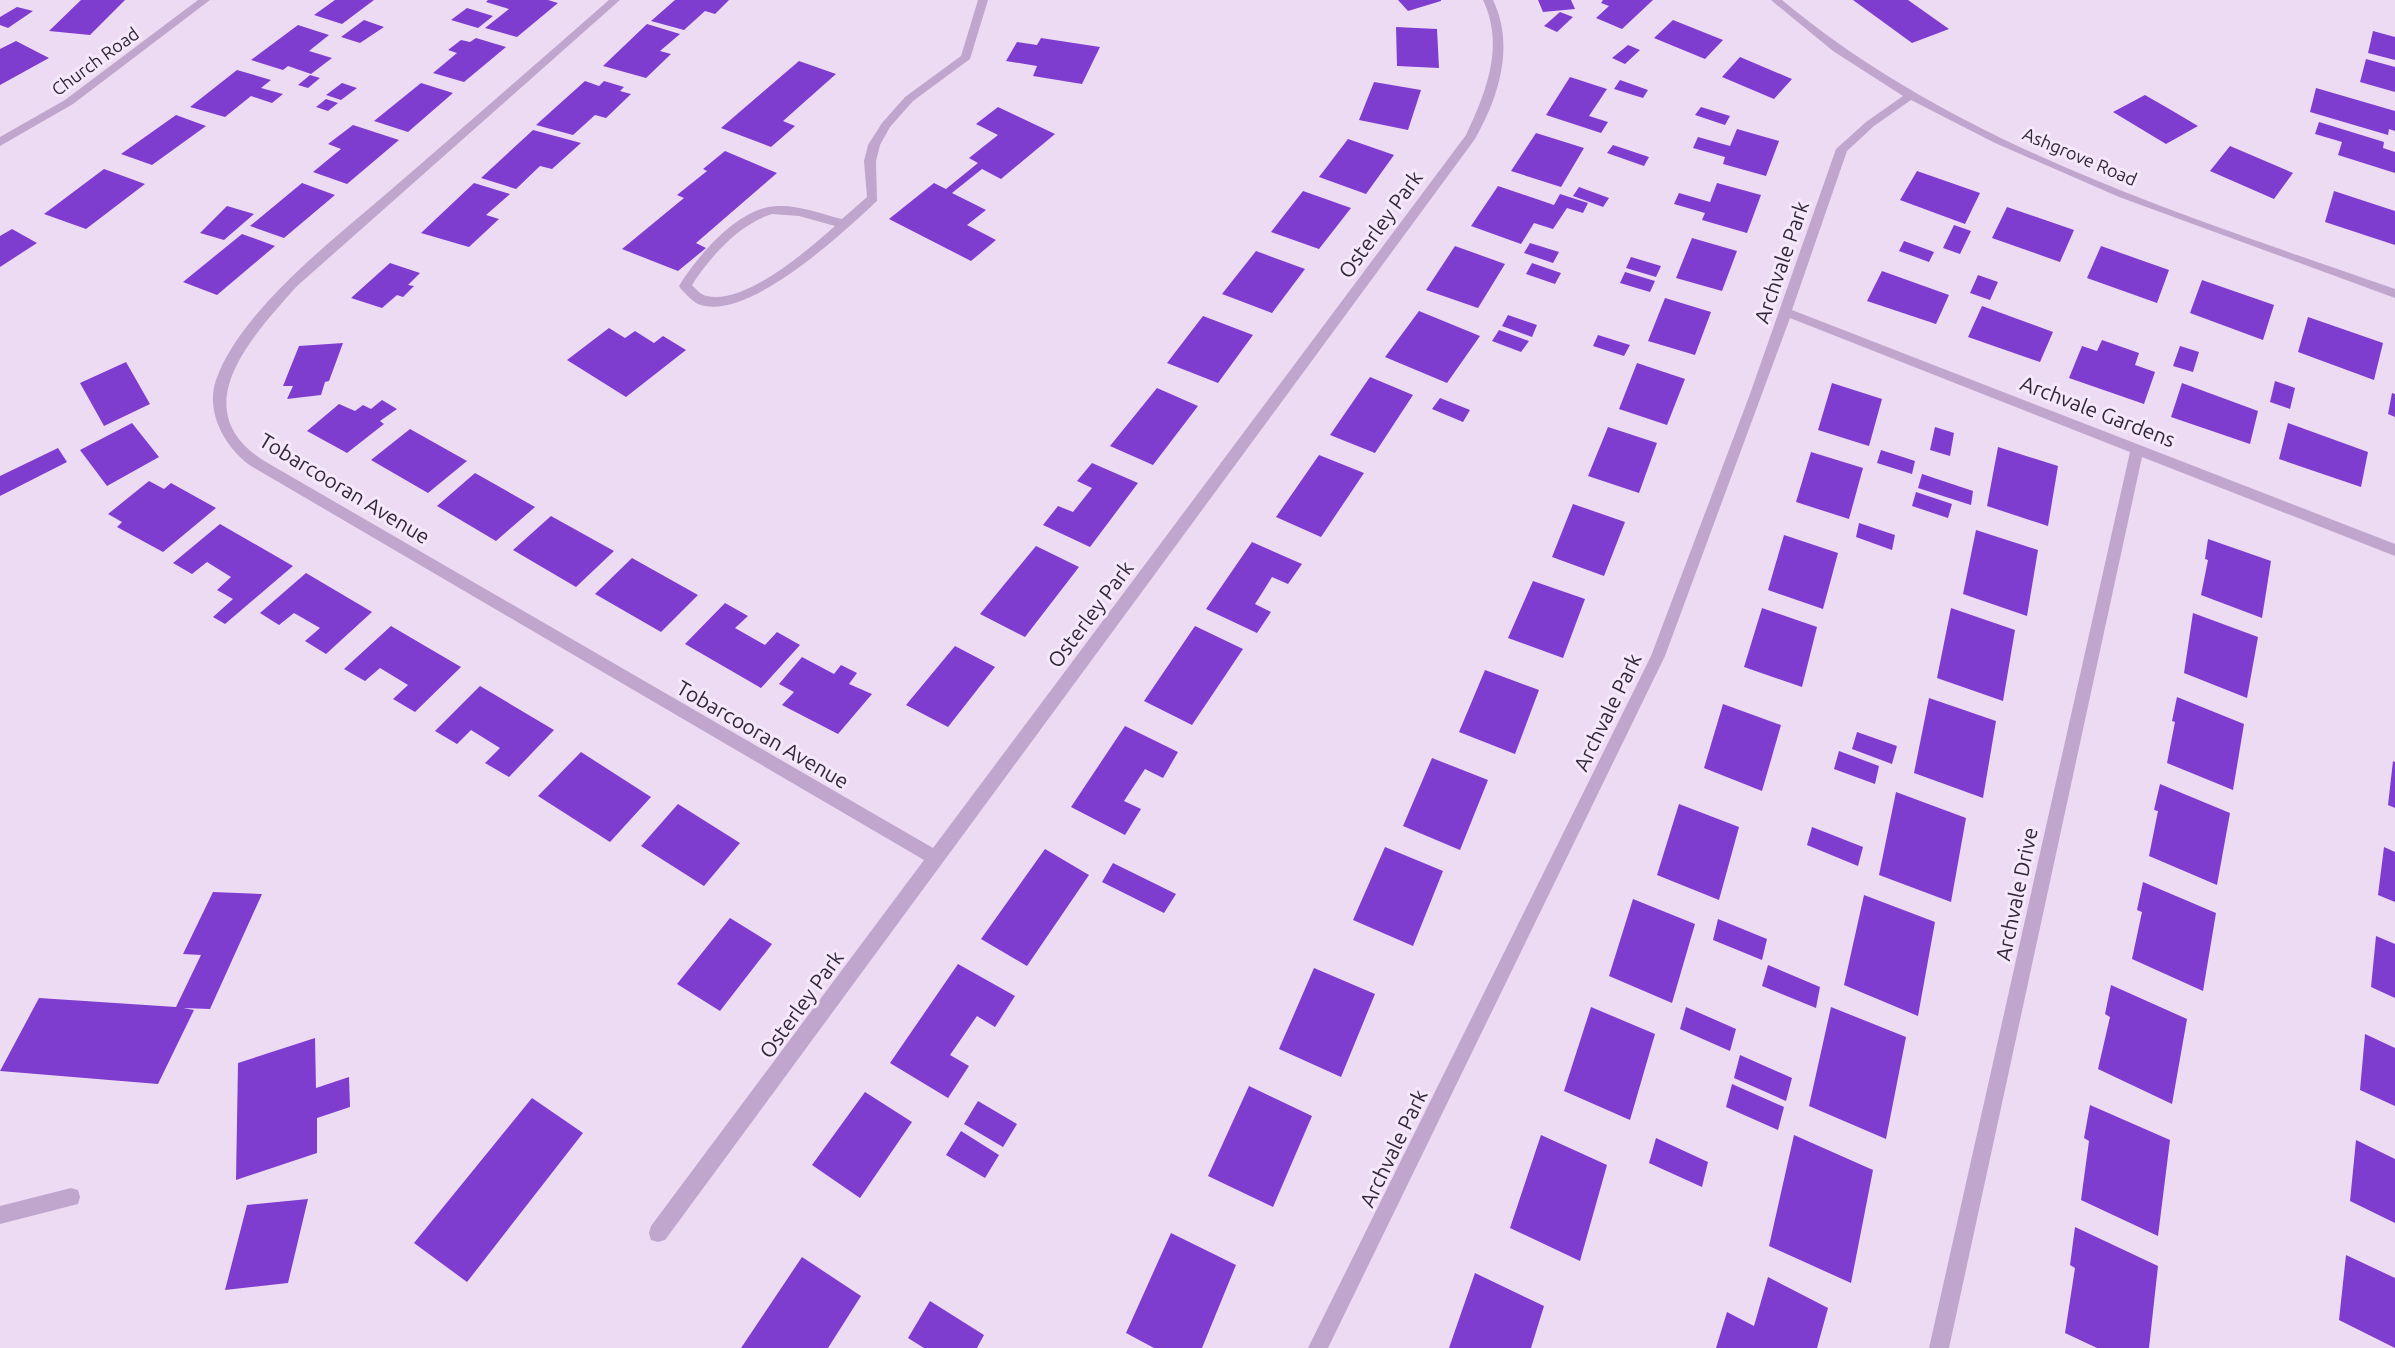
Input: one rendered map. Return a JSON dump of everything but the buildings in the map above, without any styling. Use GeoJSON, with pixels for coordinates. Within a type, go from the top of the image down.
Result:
{"type":"FeatureCollection","features":[{"type":"Feature","properties":{"kind":"street","name":"Church Road"},"geometry":{"type":"LineString","coordinates":[[0,142],[69,102],[205,0]]}},
{"type":"Feature","properties":{"kind":"street","name":"Tobarcooran Avenue"},"geometry":{"type":"LineString","coordinates":[[615,0],[292,284],[256,326],[231,363],[219,395],[223,424],[245,453],[279,476],[935,858]]}},
{"type":"Feature","properties":{"kind":"street"},"geometry":{"type":"LineString","coordinates":[[845,224],[791,211],[771,210],[751,218],[695,268],[685,286],[690,296],[707,303],[729,300],[777,277],[814,252],[845,224],[873,198],[870,161],[874,145],[886,125],[909,99],[966,57],[984,0]]}},
{"type":"Feature","properties":{"kind":"street","name":"Osterley Park"},"geometry":{"type":"LineString","coordinates":[[658,1233],[1471,136],[1487,103],[1496,70],[1499,39],[1495,10],[1488,0]]}},
{"type":"Feature","properties":{"kind":"street","name":"Ashgrove Road"},"geometry":{"type":"LineString","coordinates":[[1776,0],[1813,33],[1849,59],[1910,96],[2020,150],[2180,218],[2395,294]]}},
{"type":"Feature","properties":{"kind":"street","name":"Archvale Park"},"geometry":{"type":"LineString","coordinates":[[1318,1348],[1658,656],[1786,312],[1842,149],[1870,124],[1910,96]]}},
{"type":"Feature","properties":{"kind":"street","name":"Archvale Gardens"},"geometry":{"type":"LineString","coordinates":[[1786,312],[2395,550]]}},
{"type":"Feature","properties":{"kind":"street","name":"Archvale Drive"},"geometry":{"type":"LineString","coordinates":[[1939,1348],[2137,449]]}},
{"type":"Feature","properties":{"kind":"street"},"geometry":{"type":"LineString","coordinates":[[0,1215],[71,1197]]}}]}
